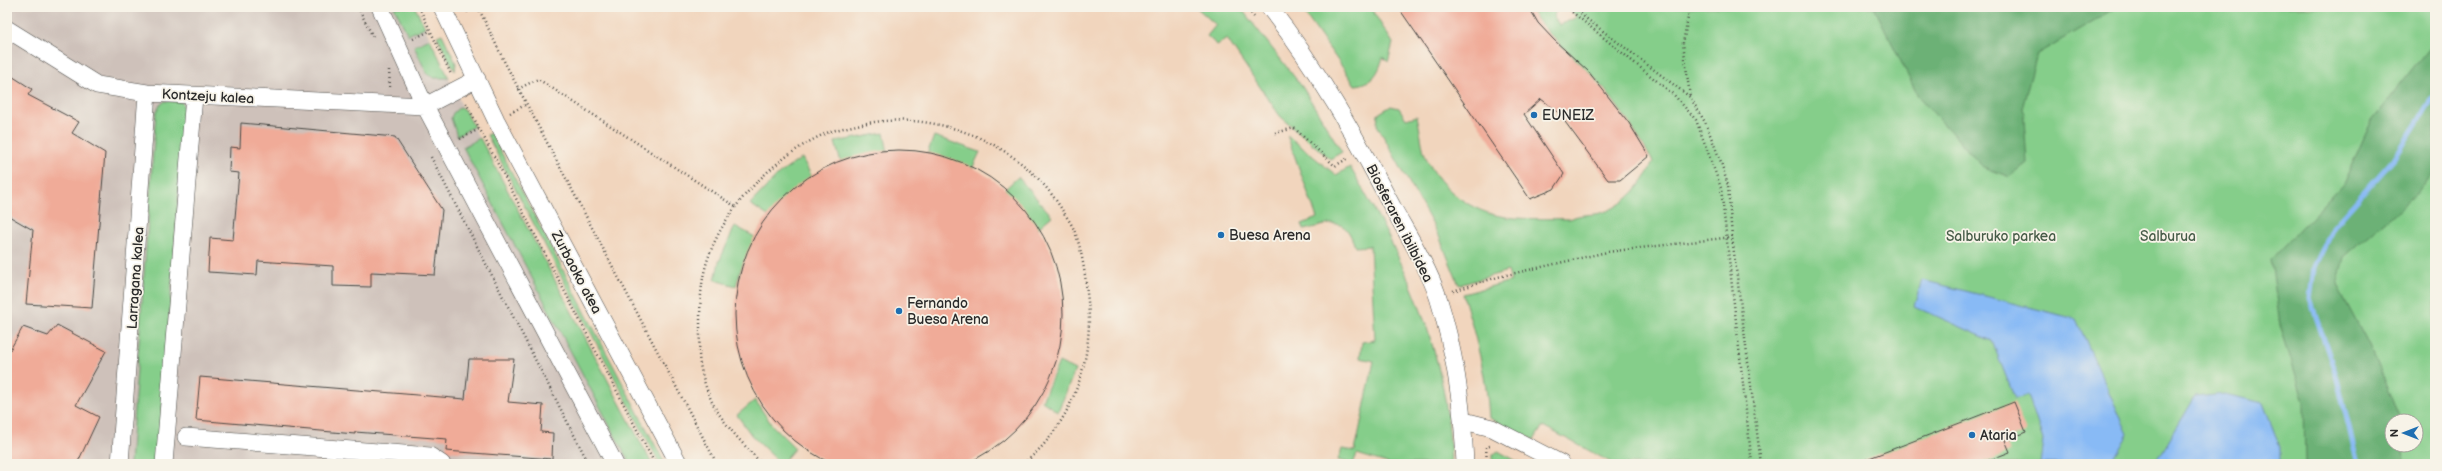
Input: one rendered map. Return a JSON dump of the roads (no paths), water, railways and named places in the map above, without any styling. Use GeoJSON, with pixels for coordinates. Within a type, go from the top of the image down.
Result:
{"type":"FeatureCollection","features":[{"type":"Feature","properties":{"kind":"street"},"geometry":{"type":"LineString","coordinates":[[380,7],[425,106],[446,147],[615,464]]}},
{"type":"Feature","properties":{"kind":"street","name":"Biosferaren ibilbidea"},"geometry":{"type":"LineString","coordinates":[[1268,7],[1310,62],[1342,113],[1437,296],[1458,378],[1464,421],[1465,464]]}},
{"type":"Feature","properties":{"kind":"street","name":"Zurbaoko atea"},"geometry":{"type":"LineString","coordinates":[[445,14],[496,120],[679,464]]}},
{"type":"Feature","properties":{"kind":"street","name":"Kontzeju kalea"},"geometry":{"type":"LineString","coordinates":[[7,29],[97,85],[147,93],[425,106]]}},
{"type":"Feature","properties":{"kind":"street"},"geometry":{"type":"LineString","coordinates":[[425,106],[477,79]]}},
{"type":"Feature","properties":{"kind":"street","name":"Larragana kalea"},"geometry":{"type":"LineString","coordinates":[[120,464],[147,93]]}},
{"type":"Feature","properties":{"kind":"street"},"geometry":{"type":"LineString","coordinates":[[164,464],[194,96]]}},
{"type":"Feature","properties":{"kind":"street"},"geometry":{"type":"LineString","coordinates":[[1464,421],[1492,428],[1562,464]]}},
{"type":"Feature","properties":{"kind":"street"},"geometry":{"type":"LineString","coordinates":[[186,437],[430,456],[442,464]]}},
{"type":"Feature","properties":{"kind":"water"},"geometry":{"type":"Polygon","coordinates":[[[1922,280],[2076,319],[2128,434],[2111,464],[2040,464],[2043,440],[2028,395],[2015,399],[1992,341],[1914,306],[1922,280]]]}},
{"type":"Feature","properties":{"kind":"water"},"geometry":{"type":"Polygon","coordinates":[[[2225,394],[2263,403],[2280,447],[2280,464],[2155,464],[2195,397],[2225,394]]]}},
{"type":"Feature","properties":{"kind":"waterway"},"geometry":{"type":"LineString","coordinates":[[2358,464],[2336,375],[2310,299],[2314,267],[2334,226],[2393,160],[2435,95]]}},
{"type":"Feature","properties":{"kind":"place","name":"EUNEIZ"},"geometry":{"type":"Point","coordinates":[1534,115]}},
{"type":"Feature","properties":{"kind":"place","name":"Buesa Arena"},"geometry":{"type":"Point","coordinates":[1221,235]}},
{"type":"Feature","properties":{"kind":"place","name":"Fernando Buesa Arena"},"geometry":{"type":"Point","coordinates":[899,311]}},
{"type":"Feature","properties":{"kind":"place","name":"Ataria"},"geometry":{"type":"Point","coordinates":[1972,435]}},
{"type":"Feature","properties":{"kind":"park label","name":"Salburuko parkea"},"geometry":{"type":"Point","coordinates":[2001,236]}},
{"type":"Feature","properties":{"kind":"park label","name":"Salburua"},"geometry":{"type":"Point","coordinates":[2168,236]}}]}
